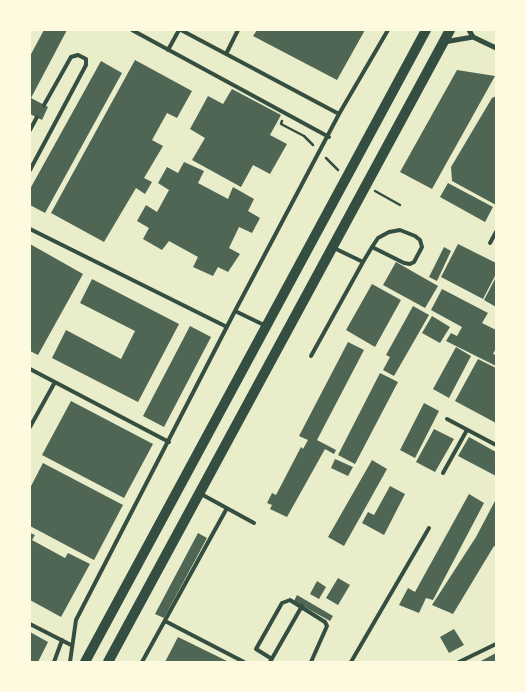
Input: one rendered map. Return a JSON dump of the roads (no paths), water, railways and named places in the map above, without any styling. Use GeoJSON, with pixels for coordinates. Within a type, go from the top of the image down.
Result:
{"type":"FeatureCollection","features":[{"type":"Feature","properties":{"kind":"main road"},"geometry":{"type":"LineString","coordinates":[[85,662],[426,30]]}},
{"type":"Feature","properties":{"kind":"main road"},"geometry":{"type":"LineString","coordinates":[[108,662],[450,30]]}},
{"type":"Feature","properties":{"kind":"street"},"geometry":{"type":"LineString","coordinates":[[470,30],[473,37]]}},
{"type":"Feature","properties":{"kind":"street"},"geometry":{"type":"LineString","coordinates":[[444,42],[473,37],[496,48]]}},
{"type":"Feature","properties":{"kind":"lane"},"geometry":{"type":"LineString","coordinates":[[132,30],[329,137]]}},
{"type":"Feature","properties":{"kind":"lane"},"geometry":{"type":"LineString","coordinates":[[168,50],[180,30],[340,114]]}},
{"type":"Feature","properties":{"kind":"lane"},"geometry":{"type":"LineString","coordinates":[[226,54],[238,30]]}},
{"type":"Feature","properties":{"kind":"lane"},"geometry":{"type":"LineString","coordinates":[[70,662],[76,620],[235,311],[340,114],[388,30]]}},
{"type":"Feature","properties":{"kind":"lane"},"geometry":{"type":"LineString","coordinates":[[30,170],[86,64],[86,59],[78,55],[71,57],[44,105]]}},
{"type":"Feature","properties":{"kind":"lane"},"geometry":{"type":"LineString","coordinates":[[30,130],[37,117]]}},
{"type":"Feature","properties":{"kind":"lane"},"geometry":{"type":"LineString","coordinates":[[30,229],[227,327]]}},
{"type":"Feature","properties":{"kind":"lane"},"geometry":{"type":"LineString","coordinates":[[311,356],[363,262],[372,247],[378,238],[389,232],[400,230],[415,236],[420,240],[422,247],[414,262],[410,264],[404,263],[372,247]]}},
{"type":"Feature","properties":{"kind":"lane"},"geometry":{"type":"LineString","coordinates":[[490,243],[496,232]]}},
{"type":"Feature","properties":{"kind":"lane"},"geometry":{"type":"LineString","coordinates":[[332,247],[363,262]]}},
{"type":"Feature","properties":{"kind":"lane"},"geometry":{"type":"LineString","coordinates":[[235,311],[266,326]]}},
{"type":"Feature","properties":{"kind":"lane"},"geometry":{"type":"LineString","coordinates":[[30,369],[169,442]]}},
{"type":"Feature","properties":{"kind":"lane"},"geometry":{"type":"LineString","coordinates":[[30,427],[55,382]]}},
{"type":"Feature","properties":{"kind":"lane"},"geometry":{"type":"LineString","coordinates":[[447,419],[496,445]]}},
{"type":"Feature","properties":{"kind":"lane"},"geometry":{"type":"LineString","coordinates":[[443,473],[467,430]]}},
{"type":"Feature","properties":{"kind":"lane"},"geometry":{"type":"LineString","coordinates":[[199,493],[254,523]]}},
{"type":"Feature","properties":{"kind":"lane"},"geometry":{"type":"LineString","coordinates":[[142,662],[227,508]]}},
{"type":"Feature","properties":{"kind":"lane"},"geometry":{"type":"LineString","coordinates":[[351,662],[429,528]]}},
{"type":"Feature","properties":{"kind":"lane"},"geometry":{"type":"LineString","coordinates":[[302,606],[271,661],[256,649],[282,603],[290,600],[302,606],[322,618],[326,626],[311,662]]}},
{"type":"Feature","properties":{"kind":"lane"},"geometry":{"type":"LineString","coordinates":[[165,621],[244,662]]}},
{"type":"Feature","properties":{"kind":"lane"},"geometry":{"type":"LineString","coordinates":[[30,624],[71,645]]}},
{"type":"Feature","properties":{"kind":"lane"},"geometry":{"type":"LineString","coordinates":[[54,662],[62,640]]}},
{"type":"Feature","properties":{"kind":"lane"},"geometry":{"type":"LineString","coordinates":[[459,662],[496,644]]}}]}
